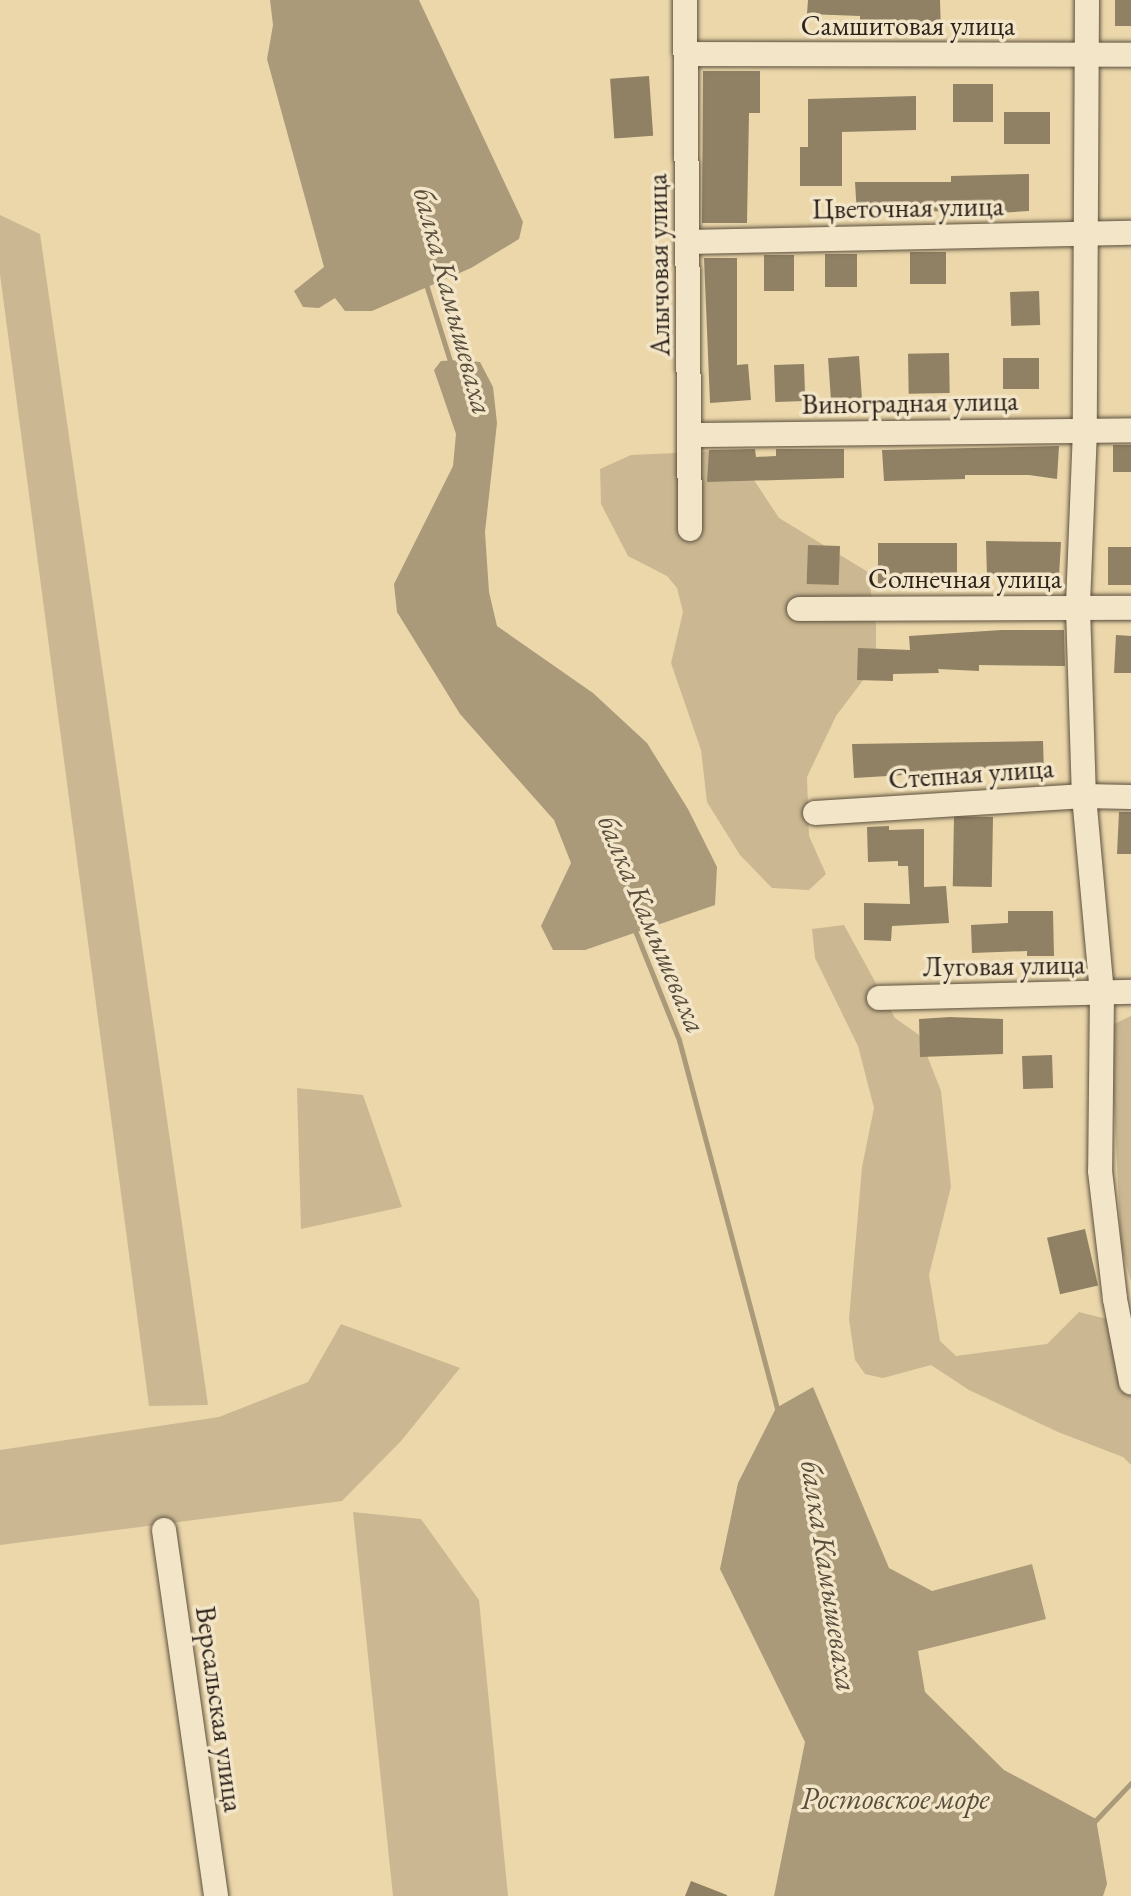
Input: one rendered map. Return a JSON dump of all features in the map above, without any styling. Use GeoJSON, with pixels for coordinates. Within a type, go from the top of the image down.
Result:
{"type":"FeatureCollection","features":[{"type":"Feature","properties":{"kind":"street","name":"Алычовая улица"},"geometry":{"type":"LineString","coordinates":[[685,0],[690,529]]}},
{"type":"Feature","properties":{"kind":"street"},"geometry":{"type":"LineString","coordinates":[[1087,0],[1085,430],[1078,608],[1084,796],[1102,993],[1100,1171],[1115,1299],[1131,1382]]}},
{"type":"Feature","properties":{"kind":"street","name":"Самшитовая улица"},"geometry":{"type":"LineString","coordinates":[[686,54],[1131,55]]}},
{"type":"Feature","properties":{"kind":"street","name":"Цветочная улица"},"geometry":{"type":"LineString","coordinates":[[687,242],[1131,233]]}},
{"type":"Feature","properties":{"kind":"street","name":"Виноградная улица"},"geometry":{"type":"LineString","coordinates":[[689,435],[1131,430]]}},
{"type":"Feature","properties":{"kind":"street","name":"Солнечная улица"},"geometry":{"type":"LineString","coordinates":[[799,609],[1131,608]]}},
{"type":"Feature","properties":{"kind":"street","name":"Степная улица"},"geometry":{"type":"LineString","coordinates":[[815,813],[1084,796],[1131,797]]}},
{"type":"Feature","properties":{"kind":"street","name":"Луговая улица"},"geometry":{"type":"LineString","coordinates":[[879,998],[1131,992]]}},
{"type":"Feature","properties":{"kind":"street","name":"Версальская улица"},"geometry":{"type":"LineString","coordinates":[[164,1530],[216,1896]]}},
{"type":"Feature","properties":{"kind":"shaded area"},"geometry":{"type":"Polygon","coordinates":[[[0,215],[40,234],[208,1405],[149,1406],[0,274],[0,215]]]}},
{"type":"Feature","properties":{"kind":"shaded area"},"geometry":{"type":"Polygon","coordinates":[[[720,451],[748,471],[779,518],[868,572],[876,626],[876,663],[836,716],[807,777],[809,836],[826,874],[809,890],[772,888],[740,855],[707,802],[701,750],[671,663],[683,612],[677,588],[667,576],[628,556],[601,504],[600,469],[631,455],[720,451]]]}},
{"type":"Feature","properties":{"kind":"shaded area"},"geometry":{"type":"Polygon","coordinates":[[[844,925],[895,1018],[919,1035],[941,1091],[951,1187],[929,1275],[940,1341],[956,1356],[1047,1344],[1079,1312],[1131,1325],[1131,1465],[1123,1457],[1058,1432],[969,1390],[931,1365],[883,1378],[865,1374],[855,1360],[849,1319],[862,1167],[874,1108],[858,1046],[815,958],[812,929],[844,925]]]}},
{"type":"Feature","properties":{"kind":"shaded area"},"geometry":{"type":"Polygon","coordinates":[[[1131,1016],[1131,1282],[1121,1245],[1112,1063],[1114,1024],[1131,1016]]]}},
{"type":"Feature","properties":{"kind":"shaded area"},"geometry":{"type":"Polygon","coordinates":[[[297,1088],[363,1095],[402,1207],[301,1229],[297,1088]]]}},
{"type":"Feature","properties":{"kind":"shaded area"},"geometry":{"type":"Polygon","coordinates":[[[341,1324],[460,1368],[401,1441],[342,1501],[0,1545],[0,1450],[219,1417],[308,1382],[341,1324]]]}},
{"type":"Feature","properties":{"kind":"shaded area"},"geometry":{"type":"Polygon","coordinates":[[[353,1512],[421,1519],[479,1600],[508,1896],[393,1896],[353,1512]]]}},
{"type":"Feature","properties":{"kind":"water"},"geometry":{"type":"Polygon","coordinates":[[[270,0],[419,0],[523,222],[519,239],[471,268],[372,311],[345,311],[335,298],[319,308],[303,307],[294,291],[324,267],[267,59],[273,25],[270,0]]]}},
{"type":"Feature","properties":{"kind":"water"},"geometry":{"type":"Polygon","coordinates":[[[441,361],[480,362],[493,387],[497,423],[485,532],[489,592],[497,626],[593,693],[647,743],[688,809],[717,867],[715,905],[585,950],[553,950],[541,926],[571,863],[554,820],[460,714],[397,612],[394,584],[453,466],[456,434],[434,370],[441,361]]]}},
{"type":"Feature","properties":{"kind":"water","name":"Ростовское море"},"geometry":{"type":"Polygon","coordinates":[[[813,1387],[889,1568],[932,1591],[1032,1564],[1046,1619],[918,1651],[925,1692],[1004,1770],[1096,1819],[1107,1884],[1103,1896],[774,1896],[805,1742],[720,1569],[738,1483],[776,1408],[813,1387]]]}},
{"type":"Feature","properties":{"kind":"building"},"geometry":{"type":"Polygon","coordinates":[[[808,0],[940,0],[941,32],[909,32],[909,25],[860,24],[860,16],[807,14],[808,0]]]}},
{"type":"Feature","properties":{"kind":"building"},"geometry":{"type":"Polygon","coordinates":[[[1115,0],[1131,0],[1131,26],[1115,26],[1115,0]]]}},
{"type":"Feature","properties":{"kind":"building"},"geometry":{"type":"Polygon","coordinates":[[[703,71],[760,71],[760,113],[749,113],[747,223],[702,223],[703,71]]]}},
{"type":"Feature","properties":{"kind":"building"},"geometry":{"type":"Polygon","coordinates":[[[649,76],[653,136],[614,139],[610,79],[649,76]]]}},
{"type":"Feature","properties":{"kind":"building"},"geometry":{"type":"Polygon","coordinates":[[[953,84],[993,84],[993,122],[953,122],[953,84]]]}},
{"type":"Feature","properties":{"kind":"building"},"geometry":{"type":"Polygon","coordinates":[[[916,96],[916,130],[842,132],[842,186],[800,186],[800,147],[808,147],[808,99],[916,96]]]}},
{"type":"Feature","properties":{"kind":"building"},"geometry":{"type":"Polygon","coordinates":[[[1004,112],[1050,112],[1050,144],[1004,144],[1004,112]]]}},
{"type":"Feature","properties":{"kind":"building"},"geometry":{"type":"Polygon","coordinates":[[[1029,174],[1029,211],[952,216],[952,212],[889,209],[889,213],[857,215],[855,182],[951,182],[951,176],[1029,174]]]}},
{"type":"Feature","properties":{"kind":"building"},"geometry":{"type":"Polygon","coordinates":[[[910,252],[946,252],[946,284],[910,284],[910,252]]]}},
{"type":"Feature","properties":{"kind":"building"},"geometry":{"type":"Polygon","coordinates":[[[825,254],[857,254],[857,287],[825,287],[825,254]]]}},
{"type":"Feature","properties":{"kind":"building"},"geometry":{"type":"Polygon","coordinates":[[[764,255],[794,255],[794,291],[764,291],[764,255]]]}},
{"type":"Feature","properties":{"kind":"building"},"geometry":{"type":"Polygon","coordinates":[[[704,258],[737,258],[737,365],[748,364],[751,400],[710,403],[704,258]]]}},
{"type":"Feature","properties":{"kind":"building"},"geometry":{"type":"Polygon","coordinates":[[[1039,291],[1040,325],[1011,326],[1010,292],[1039,291]]]}},
{"type":"Feature","properties":{"kind":"building"},"geometry":{"type":"Polygon","coordinates":[[[949,353],[950,393],[909,394],[908,354],[949,353]]]}},
{"type":"Feature","properties":{"kind":"building"},"geometry":{"type":"Polygon","coordinates":[[[859,356],[862,398],[831,400],[828,358],[859,356]]]}},
{"type":"Feature","properties":{"kind":"building"},"geometry":{"type":"Polygon","coordinates":[[[1003,358],[1039,358],[1039,389],[1003,389],[1003,358]]]}},
{"type":"Feature","properties":{"kind":"building"},"geometry":{"type":"Polygon","coordinates":[[[804,364],[805,401],[775,402],[774,365],[804,364]]]}},
{"type":"Feature","properties":{"kind":"building"},"geometry":{"type":"Polygon","coordinates":[[[1113,445],[1131,445],[1131,472],[1113,472],[1113,445]]]}},
{"type":"Feature","properties":{"kind":"building"},"geometry":{"type":"Polygon","coordinates":[[[1059,446],[1057,479],[1029,475],[965,475],[965,479],[884,481],[882,450],[1059,446]]]}},
{"type":"Feature","properties":{"kind":"building"},"geometry":{"type":"Polygon","coordinates":[[[755,449],[756,457],[776,456],[776,449],[844,449],[844,478],[707,482],[709,450],[755,449]]]}},
{"type":"Feature","properties":{"kind":"building"},"geometry":{"type":"Polygon","coordinates":[[[986,541],[1061,542],[1059,576],[1016,573],[1016,577],[987,578],[986,541]]]}},
{"type":"Feature","properties":{"kind":"building"},"geometry":{"type":"Polygon","coordinates":[[[878,543],[957,543],[957,584],[878,584],[878,543]]]}},
{"type":"Feature","properties":{"kind":"building"},"geometry":{"type":"Polygon","coordinates":[[[808,545],[840,546],[839,585],[807,584],[808,545]]]}},
{"type":"Feature","properties":{"kind":"building"},"geometry":{"type":"Polygon","coordinates":[[[1108,547],[1131,547],[1131,585],[1108,585],[1108,547]]]}},
{"type":"Feature","properties":{"kind":"building"},"geometry":{"type":"Polygon","coordinates":[[[1064,630],[1065,666],[979,665],[979,671],[938,669],[939,673],[893,674],[893,681],[857,680],[858,648],[910,650],[909,636],[1064,630]]]}},
{"type":"Feature","properties":{"kind":"building"},"geometry":{"type":"Polygon","coordinates":[[[1116,635],[1131,636],[1131,673],[1114,673],[1116,635]]]}},
{"type":"Feature","properties":{"kind":"building"},"geometry":{"type":"Polygon","coordinates":[[[1043,741],[1044,772],[1005,773],[1005,769],[854,778],[852,744],[1043,741]]]}},
{"type":"Feature","properties":{"kind":"building"},"geometry":{"type":"Polygon","coordinates":[[[1119,812],[1131,812],[1131,854],[1117,854],[1119,812]]]}},
{"type":"Feature","properties":{"kind":"building"},"geometry":{"type":"Polygon","coordinates":[[[954,816],[993,817],[992,887],[953,886],[954,816]]]}},
{"type":"Feature","properties":{"kind":"building"},"geometry":{"type":"Polygon","coordinates":[[[889,826],[889,830],[924,829],[924,887],[946,886],[949,923],[892,926],[891,941],[864,940],[864,903],[910,904],[908,866],[898,866],[898,861],[868,862],[867,827],[889,826]]]}},
{"type":"Feature","properties":{"kind":"building"},"geometry":{"type":"Polygon","coordinates":[[[1008,911],[1053,911],[1054,956],[1027,956],[1027,951],[972,953],[971,925],[1008,923],[1008,911]]]}},
{"type":"Feature","properties":{"kind":"building"},"geometry":{"type":"Polygon","coordinates":[[[919,1019],[1003,1019],[1003,1054],[920,1057],[919,1019]]]}},
{"type":"Feature","properties":{"kind":"building"},"geometry":{"type":"Polygon","coordinates":[[[1052,1055],[1053,1088],[1023,1089],[1022,1056],[1052,1055]]]}},
{"type":"Feature","properties":{"kind":"building"},"geometry":{"type":"Polygon","coordinates":[[[1085,1229],[1098,1286],[1060,1294],[1047,1238],[1085,1229]]]}},
{"type":"Feature","properties":{"kind":"building"},"geometry":{"type":"Polygon","coordinates":[[[691,1881],[727,1895],[727,1896],[685,1896],[691,1881]]]}},
{"type":"Feature","properties":{"kind":"waterway","name":"балка Камышеваха"},"geometry":{"type":"LineString","coordinates":[[425,281],[452,367]]}},
{"type":"Feature","properties":{"kind":"waterway","name":"балка Камышеваха"},"geometry":{"type":"LineString","coordinates":[[634,928],[679,1040],[778,1413]]}},
{"type":"Feature","properties":{"kind":"waterway"},"geometry":{"type":"LineString","coordinates":[[1093,1823],[1131,1783]]}}]}
